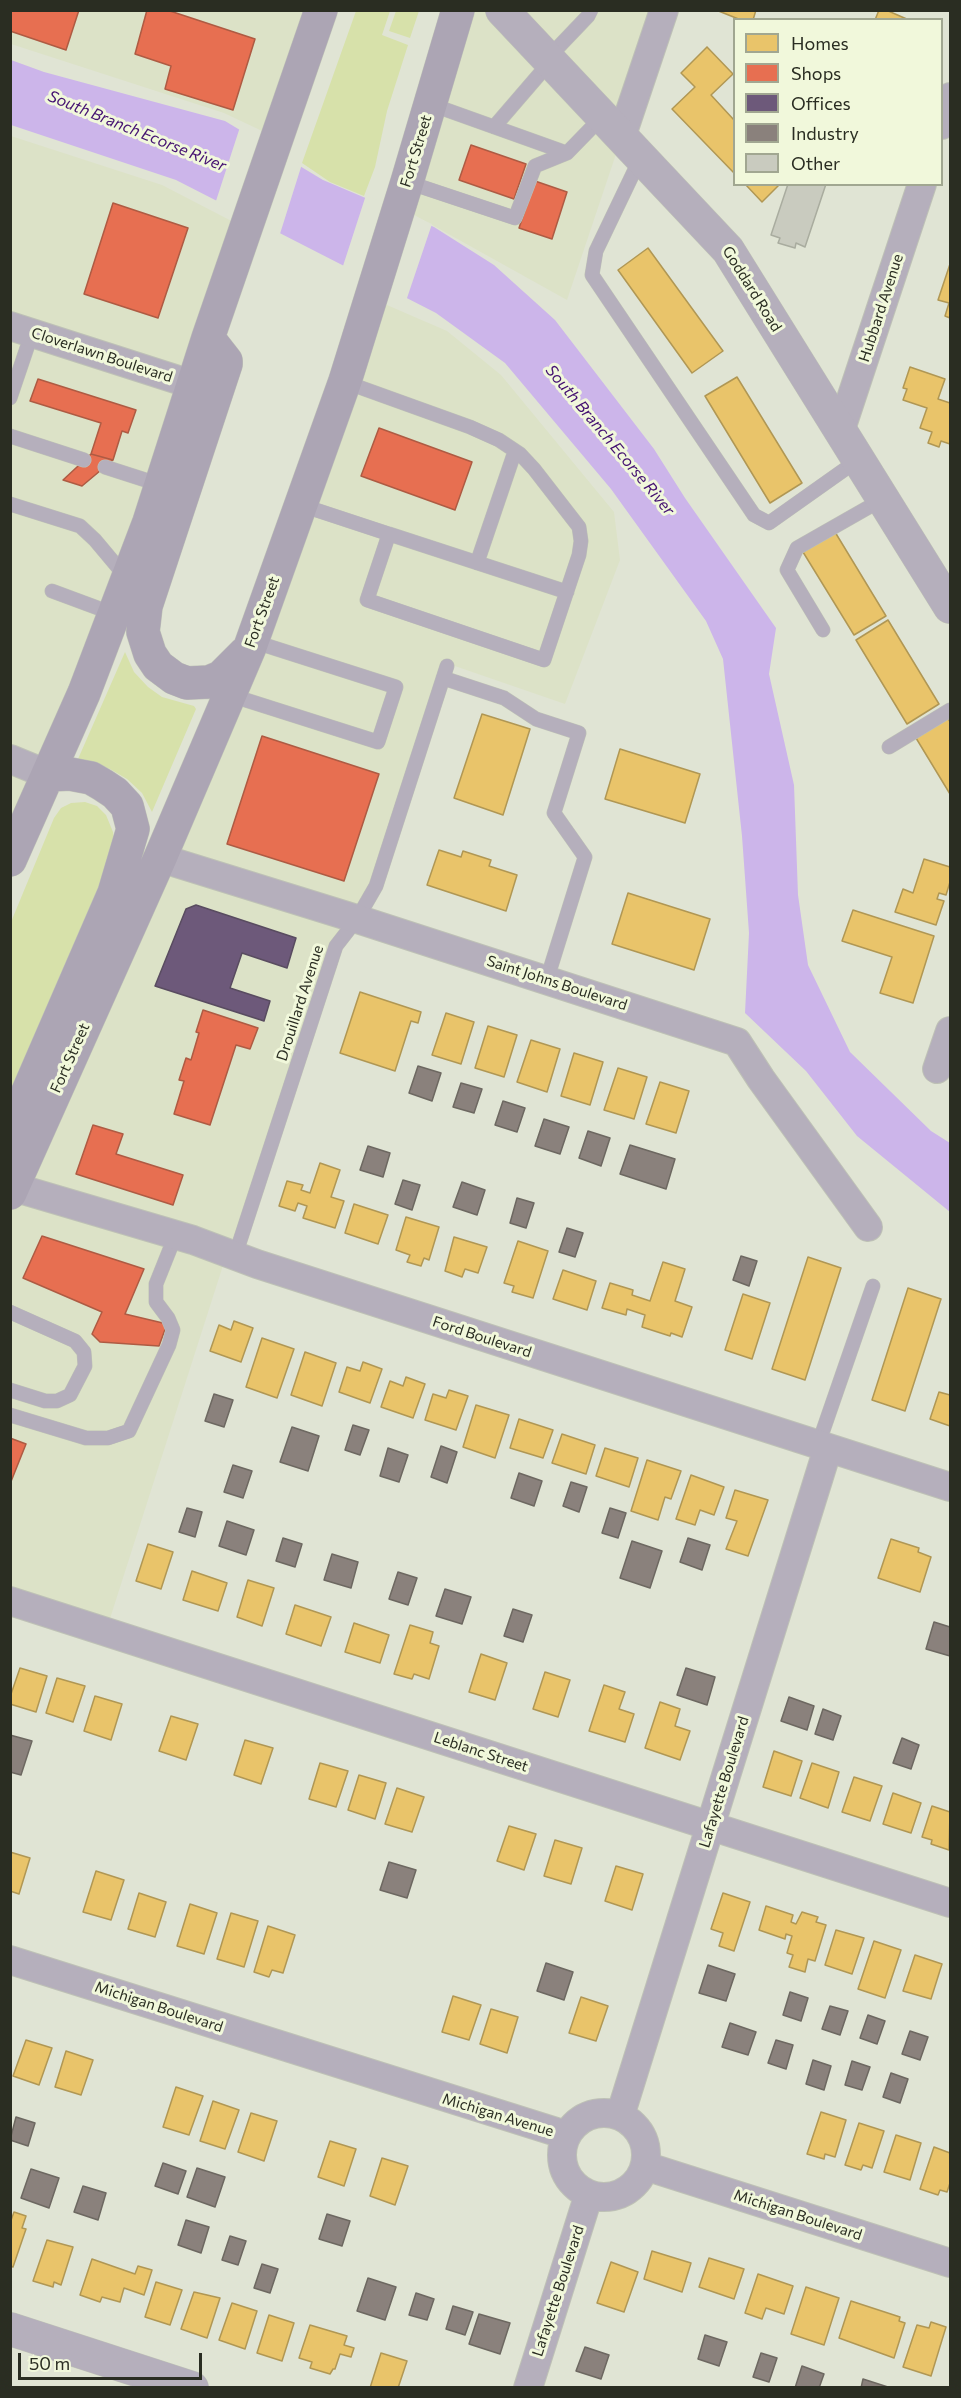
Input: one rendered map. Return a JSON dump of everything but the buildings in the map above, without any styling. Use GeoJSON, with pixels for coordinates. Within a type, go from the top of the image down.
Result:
{"type":"FeatureCollection","features":[{"type":"Feature","properties":{"kind":"main road","name":"Fort Street"},"geometry":{"type":"LineString","coordinates":[[12,1190],[160,858],[251,644],[345,381],[404,194],[458,10]]}},
{"type":"Feature","properties":{"kind":"main road"},"geometry":{"type":"LineString","coordinates":[[10,860],[49,775],[128,579],[208,338],[249,223],[316,12]]}},
{"type":"Feature","properties":{"kind":"main road"},"geometry":{"type":"LineString","coordinates":[[208,338],[226,364],[146,606],[143,632],[150,654],[158,666],[174,678],[187,683],[209,682],[222,676],[251,644]]}},
{"type":"Feature","properties":{"kind":"main road"},"geometry":{"type":"LineString","coordinates":[[10,1133],[114,893],[133,829],[127,806],[115,793],[103,785],[90,778],[70,774],[49,775]]}},
{"type":"Feature","properties":{"kind":"street","name":"Goddard Road"},"geometry":{"type":"LineString","coordinates":[[502,10],[728,249],[951,607]]}},
{"type":"Feature","properties":{"kind":"street"},"geometry":{"type":"LineString","coordinates":[[622,137],[664,10]]}},
{"type":"Feature","properties":{"kind":"street"},"geometry":{"type":"LineString","coordinates":[[943,122],[951,98]]}},
{"type":"Feature","properties":{"kind":"street","name":"Hubbard Avenue"},"geometry":{"type":"LineString","coordinates":[[840,432],[921,186]]}},
{"type":"Feature","properties":{"kind":"street","name":"Cloverlawn Boulevard"},"geometry":{"type":"LineString","coordinates":[[21,329],[194,385]]}},
{"type":"Feature","properties":{"kind":"street"},"geometry":{"type":"LineString","coordinates":[[10,759],[49,775]]}},
{"type":"Feature","properties":{"kind":"street","name":"Saint Johns Boulevard"},"geometry":{"type":"LineString","coordinates":[[160,858],[737,1041],[761,1079],[868,1227]]}},
{"type":"Feature","properties":{"kind":"street"},"geometry":{"type":"LineString","coordinates":[[937,1069],[951,1031]]}},
{"type":"Feature","properties":{"kind":"street","name":"Ford Boulevard"},"geometry":{"type":"LineString","coordinates":[[12,1190],[176,1234],[235,1256],[951,1487]]}},
{"type":"Feature","properties":{"kind":"street","name":"Lafayette Boulevard"},"geometry":{"type":"LineString","coordinates":[[620,2116],[710,1826],[823,1446]]}},
{"type":"Feature","properties":{"kind":"street","name":"Leblanc Street"},"geometry":{"type":"LineString","coordinates":[[10,1601],[951,1903]]}},
{"type":"Feature","properties":{"kind":"street","name":"Michigan Boulevard"},"geometry":{"type":"LineString","coordinates":[[10,1960],[431,2094]]}},
{"type":"Feature","properties":{"kind":"street","name":"Michigan Avenue"},"geometry":{"type":"LineString","coordinates":[[431,2094],[566,2135]]}},
{"type":"Feature","properties":{"kind":"street"},"geometry":{"type":"LineString","coordinates":[[607,2112],[620,2116],[636,2127],[644,2142],[645,2166],[642,2174],[630,2188],[615,2196],[602,2197],[589,2194],[570,2181],[563,2166],[561,2151],[566,2135],[576,2123],[590,2114],[607,2112]]}},
{"type":"Feature","properties":{"kind":"street","name":"Michigan Boulevard"},"geometry":{"type":"LineString","coordinates":[[645,2166],[951,2263]]}},
{"type":"Feature","properties":{"kind":"street","name":"Lafayette Boulevard"},"geometry":{"type":"LineString","coordinates":[[528,2388],[589,2194]]}},
{"type":"Feature","properties":{"kind":"street"},"geometry":{"type":"LineString","coordinates":[[10,2329],[192,2388]]}},
{"type":"Feature","properties":{"kind":"lane"},"geometry":{"type":"LineString","coordinates":[[494,127],[591,10]]}},
{"type":"Feature","properties":{"kind":"lane"},"geometry":{"type":"LineString","coordinates":[[430,104],[567,153]]}},
{"type":"Feature","properties":{"kind":"lane"},"geometry":{"type":"LineString","coordinates":[[404,194],[515,218],[535,166],[567,153],[622,137],[592,275],[754,515],[769,523],[858,460]]}},
{"type":"Feature","properties":{"kind":"lane"},"geometry":{"type":"LineString","coordinates":[[10,398],[21,329]]}},
{"type":"Feature","properties":{"kind":"lane"},"geometry":{"type":"LineString","coordinates":[[345,381],[470,427],[498,440],[534,468],[579,527],[579,555],[544,660],[367,600],[389,534]]}},
{"type":"Feature","properties":{"kind":"lane"},"geometry":{"type":"LineString","coordinates":[[10,436],[84,460]]}},
{"type":"Feature","properties":{"kind":"lane"},"geometry":{"type":"LineString","coordinates":[[477,563],[515,451]]}},
{"type":"Feature","properties":{"kind":"lane"},"geometry":{"type":"LineString","coordinates":[[105,467],[161,485]]}},
{"type":"Feature","properties":{"kind":"lane"},"geometry":{"type":"LineString","coordinates":[[823,630],[787,570],[797,548],[883,499]]}},
{"type":"Feature","properties":{"kind":"lane"},"geometry":{"type":"LineString","coordinates":[[10,504],[80,526],[128,579]]}},
{"type":"Feature","properties":{"kind":"lane"},"geometry":{"type":"LineString","coordinates":[[301,505],[567,592]]}},
{"type":"Feature","properties":{"kind":"lane"},"geometry":{"type":"LineString","coordinates":[[52,591],[114,614]]}},
{"type":"Feature","properties":{"kind":"lane"},"geometry":{"type":"LineString","coordinates":[[230,695],[378,742],[396,687],[251,644]]}},
{"type":"Feature","properties":{"kind":"lane","name":"Drouillard Avenue"},"geometry":{"type":"LineString","coordinates":[[235,1256],[338,942],[357,919],[376,886],[445,672],[504,698],[536,719],[579,734],[554,813],[585,857],[547,979]]}},
{"type":"Feature","properties":{"kind":"lane"},"geometry":{"type":"LineString","coordinates":[[889,747],[951,710]]}},
{"type":"Feature","properties":{"kind":"lane"},"geometry":{"type":"LineString","coordinates":[[10,1415],[86,1438],[108,1438],[129,1431],[169,1345],[173,1330],[168,1318],[156,1302],[156,1284],[176,1234]]}},
{"type":"Feature","properties":{"kind":"lane"},"geometry":{"type":"LineString","coordinates":[[823,1446],[873,1286]]}},
{"type":"Feature","properties":{"kind":"lane"},"geometry":{"type":"LineString","coordinates":[[10,1312],[75,1341],[84,1352],[85,1366],[70,1395],[57,1401],[45,1401],[10,1390]]}},
{"type":"Feature","properties":{"kind":"shaded area"},"geometry":{"type":"Polygon","coordinates":[[[11,11],[321,11],[277,138],[224,113],[11,44],[11,11]]]}},
{"type":"Feature","properties":{"kind":"shaded area"},"geometry":{"type":"Polygon","coordinates":[[[458,11],[664,11],[567,300],[400,207],[458,11]]]}},
{"type":"Feature","properties":{"kind":"shaded area"},"geometry":{"type":"Polygon","coordinates":[[[11,136],[162,185],[247,229],[11,860],[11,136]]]}},
{"type":"Feature","properties":{"kind":"shaded area"},"geometry":{"type":"Polygon","coordinates":[[[373,299],[447,331],[501,375],[614,512],[620,560],[565,704],[449,664],[376,886],[338,942],[235,1256],[227,1253],[106,1631],[11,1601],[11,1193],[373,299]]]}},
{"type":"Feature","properties":{"kind":"green space"},"geometry":{"type":"Polygon","coordinates":[[[356,11],[390,11],[382,35],[408,45],[387,111],[375,167],[364,196],[330,182],[302,163],[356,11]]]}},
{"type":"Feature","properties":{"kind":"green space"},"geometry":{"type":"Polygon","coordinates":[[[396,11],[419,11],[410,38],[389,31],[396,11]]]}},
{"type":"Feature","properties":{"kind":"green space"},"geometry":{"type":"Polygon","coordinates":[[[125,652],[134,672],[148,687],[162,697],[194,706],[196,709],[152,812],[142,793],[127,779],[110,769],[78,759],[125,652]]]}},
{"type":"Feature","properties":{"kind":"green space"},"geometry":{"type":"Polygon","coordinates":[[[85,802],[97,806],[106,815],[113,832],[117,857],[11,1111],[11,922],[54,818],[61,808],[71,803],[85,802]]]}},
{"type":"Feature","properties":{"kind":"water","name":"South Branch Ecorse River"},"geometry":{"type":"Polygon","coordinates":[[[11,60],[44,72],[225,121],[323,180],[434,227],[494,265],[555,320],[654,449],[685,498],[776,628],[769,674],[794,785],[798,895],[808,965],[850,1052],[931,1131],[950,1143],[950,1212],[857,1136],[806,1071],[745,1013],[749,933],[742,836],[723,659],[706,621],[611,489],[505,363],[436,313],[176,180],[11,125],[11,60]]]}},
{"type":"Feature","properties":{"kind":"pier"},"geometry":{"type":"Polygon","coordinates":[[[240,127],[302,164],[279,237],[215,204],[240,127]]]}},
{"type":"Feature","properties":{"kind":"pier"},"geometry":{"type":"Polygon","coordinates":[[[366,195],[432,224],[406,301],[342,269],[366,195]]]}}]}
